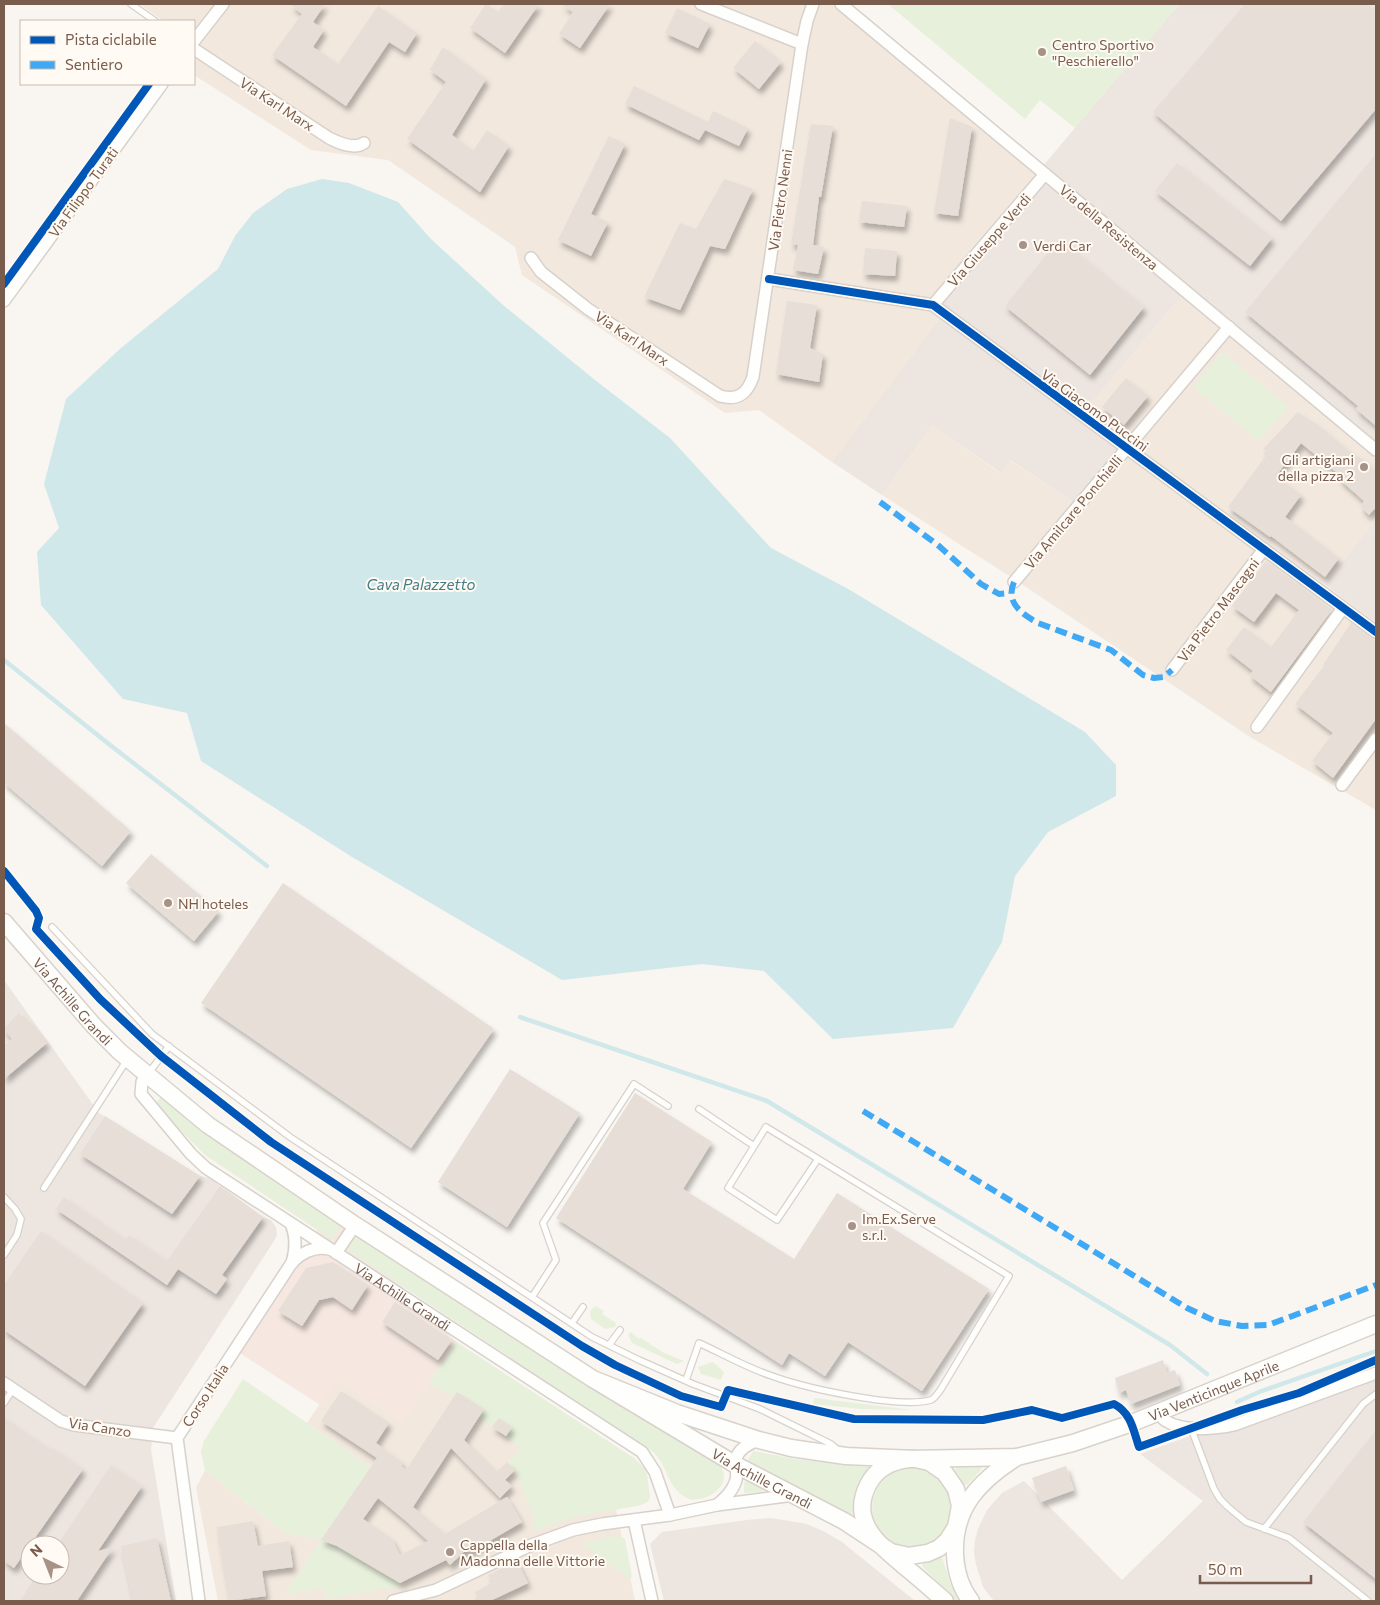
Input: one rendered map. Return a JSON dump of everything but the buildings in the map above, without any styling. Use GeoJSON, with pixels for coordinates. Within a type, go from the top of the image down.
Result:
{"type":"FeatureCollection","features":[{"type":"Feature","properties":{"kind":"main road","name":"Via Achille Grandi"},"geometry":{"type":"LineString","coordinates":[[4,922],[78,1009],[128,1058],[208,1125],[355,1225],[593,1379],[736,1465],[844,1521],[892,1552],[904,1556],[928,1553],[940,1547],[955,1530],[959,1517],[959,1496],[949,1476],[932,1463],[912,1459],[846,1456],[791,1448],[758,1440],[678,1414],[593,1379]]}},
{"type":"Feature","properties":{"kind":"main road","name":"Via Venticinque Aprile"},"geometry":{"type":"LineString","coordinates":[[912,1459],[1017,1458],[1097,1436],[1376,1324]]}},
{"type":"Feature","properties":{"kind":"main road","name":"Via Venticinque Aprile"},"geometry":{"type":"LineString","coordinates":[[959,1517],[967,1503],[983,1483],[1002,1467],[1017,1458]]}},
{"type":"Feature","properties":{"kind":"main road"},"geometry":{"type":"LineString","coordinates":[[912,1459],[895,1462],[883,1468],[872,1478],[866,1490],[863,1505],[864,1520],[869,1532],[880,1545],[945,1601]]}},
{"type":"Feature","properties":{"kind":"main road"},"geometry":{"type":"LineString","coordinates":[[959,1517],[955,1540],[955,1562],[959,1582],[971,1601]]}},
{"type":"Feature","properties":{"kind":"street"},"geometry":{"type":"LineString","coordinates":[[195,40],[223,4]]}},
{"type":"Feature","properties":{"kind":"street"},"geometry":{"type":"LineString","coordinates":[[701,4],[802,44]]}},
{"type":"Feature","properties":{"kind":"street","name":"Via Pietro Nenni"},"geometry":{"type":"LineString","coordinates":[[744,393],[754,377],[802,44],[813,4]]}},
{"type":"Feature","properties":{"kind":"street","name":"Via della Resistenza"},"geometry":{"type":"LineString","coordinates":[[841,4],[1229,327],[1375,445]]}},
{"type":"Feature","properties":{"kind":"street","name":"Via Karl Marx"},"geometry":{"type":"LineString","coordinates":[[195,50],[329,138],[348,145],[361,145],[364,143]]}},
{"type":"Feature","properties":{"kind":"street","name":"Via Filippo Turati"},"geometry":{"type":"LineString","coordinates":[[4,301],[161,85]]}},
{"type":"Feature","properties":{"kind":"street","name":"Via Giuseppe Verdi"},"geometry":{"type":"LineString","coordinates":[[933,306],[1046,174]]}},
{"type":"Feature","properties":{"kind":"street","name":"Via Karl Marx"},"geometry":{"type":"LineString","coordinates":[[531,258],[541,272],[588,308],[720,396],[735,398],[744,393]]}},
{"type":"Feature","properties":{"kind":"street","name":"Via Giacomo Puccini"},"geometry":{"type":"LineString","coordinates":[[769,279],[933,306],[1376,632]]}},
{"type":"Feature","properties":{"kind":"street","name":"Via Amilcare Ponchielli"},"geometry":{"type":"LineString","coordinates":[[1014,582],[1229,327]]}},
{"type":"Feature","properties":{"kind":"street","name":"Via Pietro Mascagni"},"geometry":{"type":"LineString","coordinates":[[1172,670],[1264,550]]}},
{"type":"Feature","properties":{"kind":"street"},"geometry":{"type":"LineString","coordinates":[[1257,727],[1343,608]]}},
{"type":"Feature","properties":{"kind":"street"},"geometry":{"type":"LineString","coordinates":[[1342,785],[1376,739]]}},
{"type":"Feature","properties":{"kind":"street","name":"Via Achille Grandi"},"geometry":{"type":"LineString","coordinates":[[147,1074],[142,1082],[141,1094],[190,1154],[206,1168],[642,1452],[655,1472],[670,1514]]}},
{"type":"Feature","properties":{"kind":"street","name":"Corso Italia"},"geometry":{"type":"LineString","coordinates":[[199,1601],[177,1438],[291,1264],[296,1247],[295,1232],[291,1224]]}},
{"type":"Feature","properties":{"kind":"street"},"geometry":{"type":"LineString","coordinates":[[334,1252],[355,1225]]}},
{"type":"Feature","properties":{"kind":"street","name":"Corso Italia"},"geometry":{"type":"LineString","coordinates":[[291,1264],[310,1250],[324,1248],[334,1252]]}},
{"type":"Feature","properties":{"kind":"street"},"geometry":{"type":"LineString","coordinates":[[1158,1413],[1167,1422],[1191,1428],[1216,1429],[1234,1425],[1376,1373]]}},
{"type":"Feature","properties":{"kind":"street","name":"Via Canzo"},"geometry":{"type":"LineString","coordinates":[[8,1386],[61,1421],[74,1425],[177,1438]]}},
{"type":"Feature","properties":{"kind":"street"},"geometry":{"type":"LineString","coordinates":[[717,1505],[733,1489],[737,1474],[736,1458],[748,1444],[758,1440]]}},
{"type":"Feature","properties":{"kind":"street"},"geometry":{"type":"LineString","coordinates":[[393,1601],[436,1590],[529,1546],[559,1534],[602,1524],[717,1505],[794,1495]]}},
{"type":"Feature","properties":{"kind":"street"},"geometry":{"type":"LineString","coordinates":[[634,1520],[652,1601]]}},
{"type":"Feature","properties":{"kind":"lane"},"geometry":{"type":"LineString","coordinates":[[132,4],[154,20]]}},
{"type":"Feature","properties":{"kind":"lane"},"geometry":{"type":"LineString","coordinates":[[52,927],[152,1034],[290,1137],[592,1336],[686,1380],[760,1409],[831,1444],[846,1456]]}},
{"type":"Feature","properties":{"kind":"lane"},"geometry":{"type":"LineString","coordinates":[[147,1074],[169,1046]]}},
{"type":"Feature","properties":{"kind":"lane"},"geometry":{"type":"LineString","coordinates":[[44,1188],[128,1058]]}},
{"type":"Feature","properties":{"kind":"lane"},"geometry":{"type":"LineString","coordinates":[[532,1297],[556,1260],[543,1223],[634,1084],[668,1106]]}},
{"type":"Feature","properties":{"kind":"lane"},"geometry":{"type":"LineString","coordinates":[[698,1109],[754,1146]]}},
{"type":"Feature","properties":{"kind":"lane"},"geometry":{"type":"LineString","coordinates":[[686,1380],[699,1343],[772,1376],[824,1390],[891,1401],[922,1402],[933,1399],[942,1389],[1009,1276],[766,1127],[728,1188],[777,1220],[818,1159]]}},
{"type":"Feature","properties":{"kind":"lane"},"geometry":{"type":"LineString","coordinates":[[4,1197],[15,1209],[21,1220],[17,1235],[4,1255]]}},
{"type":"Feature","properties":{"kind":"lane"},"geometry":{"type":"LineString","coordinates":[[572,1323],[583,1307]]}},
{"type":"Feature","properties":{"kind":"lane"},"geometry":{"type":"LineString","coordinates":[[609,1345],[620,1330]]}},
{"type":"Feature","properties":{"kind":"lane"},"geometry":{"type":"LineString","coordinates":[[4,1403],[8,1386]]}},
{"type":"Feature","properties":{"kind":"lane"},"geometry":{"type":"LineString","coordinates":[[1264,1529],[1363,1404],[1376,1394]]}},
{"type":"Feature","properties":{"kind":"lane"},"geometry":{"type":"LineString","coordinates":[[1191,1428],[1220,1499],[1246,1522],[1289,1538],[1368,1601]]}},
{"type":"Feature","properties":{"kind":"shaded area"},"geometry":{"type":"Polygon","coordinates":[[[140,4],[832,4],[1039,176],[927,309],[940,318],[832,462],[759,410],[725,413],[522,275],[515,247],[388,160],[311,150],[195,76],[195,20],[162,20],[140,4]]]}},
{"type":"Feature","properties":{"kind":"shaded area"},"geometry":{"type":"Polygon","coordinates":[[[1179,4],[1376,4],[1376,445],[1043,166],[1179,4]]]}},
{"type":"Feature","properties":{"kind":"shaded area"},"geometry":{"type":"Polygon","coordinates":[[[1045,183],[1182,295],[1084,412],[941,304],[1045,183]]]}},
{"type":"Feature","properties":{"kind":"shaded area"},"geometry":{"type":"Polygon","coordinates":[[[1182,295],[1376,459],[1376,520],[1324,584],[1084,412],[1182,295]]]}},
{"type":"Feature","properties":{"kind":"shaded area"},"geometry":{"type":"Polygon","coordinates":[[[940,318],[1120,449],[1074,502],[1010,460],[1001,473],[932,425],[882,495],[832,462],[940,318]]]}},
{"type":"Feature","properties":{"kind":"shaded area"},"geometry":{"type":"Polygon","coordinates":[[[932,425],[1000,473],[1009,460],[1074,502],[1120,449],[1376,637],[1376,810],[1250,737],[1011,577],[882,495],[932,425]]]}},
{"type":"Feature","properties":{"kind":"shaded area"},"geometry":{"type":"Polygon","coordinates":[[[1376,520],[1376,623],[1324,584],[1376,520]]]}},
{"type":"Feature","properties":{"kind":"shaded area"},"geometry":{"type":"Polygon","coordinates":[[[4,980],[99,1113],[200,1176],[209,1178],[263,1217],[271,1220],[276,1227],[277,1235],[272,1244],[153,1428],[151,1450],[176,1601],[4,1601],[4,980]]]}},
{"type":"Feature","properties":{"kind":"shaded area"},"geometry":{"type":"Polygon","coordinates":[[[329,1211],[456,1342],[402,1422],[337,1379],[320,1405],[238,1352],[329,1211]]]}},
{"type":"Feature","properties":{"kind":"shaded area"},"geometry":{"type":"Polygon","coordinates":[[[456,1342],[635,1459],[645,1469],[650,1498],[648,1501],[641,1505],[616,1509],[635,1601],[218,1601],[196,1488],[205,1470],[285,1533],[371,1467],[307,1423],[337,1379],[402,1422],[456,1342]]]}},
{"type":"Feature","properties":{"kind":"shaded area"},"geometry":{"type":"Polygon","coordinates":[[[1376,1368],[1376,1601],[994,1601],[983,1587],[976,1564],[975,1540],[987,1510],[1002,1493],[1024,1481],[1122,1580],[1203,1501],[1140,1454],[1376,1368]]]}},
{"type":"Feature","properties":{"kind":"shaded area"},"geometry":{"type":"Polygon","coordinates":[[[771,1518],[807,1524],[825,1532],[842,1542],[915,1601],[664,1601],[650,1544],[662,1532],[771,1518]]]}},
{"type":"Feature","properties":{"kind":"green space","name":"Centro Sportivo \"Peschierello\""},"geometry":{"type":"Polygon","coordinates":[[[888,4],[1179,4],[1075,128],[1040,100],[1025,119],[888,4]]]}},
{"type":"Feature","properties":{"kind":"green space"},"geometry":{"type":"Polygon","coordinates":[[[1222,352],[1289,407],[1259,441],[1193,387],[1222,352]]]}},
{"type":"Feature","properties":{"kind":"green space"},"geometry":{"type":"Polygon","coordinates":[[[161,1097],[199,1128],[338,1222],[339,1230],[337,1233],[331,1239],[205,1155],[155,1104],[161,1097]]]}},
{"type":"Feature","properties":{"kind":"green space"},"geometry":{"type":"Polygon","coordinates":[[[356,1237],[361,1237],[586,1384],[715,1459],[724,1474],[723,1483],[709,1496],[696,1500],[679,1493],[660,1460],[653,1452],[349,1251],[348,1246],[356,1237]]]}},
{"type":"Feature","properties":{"kind":"green space"},"geometry":{"type":"Polygon","coordinates":[[[595,1306],[604,1311],[602,1314],[616,1323],[615,1327],[605,1329],[591,1319],[590,1311],[595,1306]]]}},
{"type":"Feature","properties":{"kind":"green space"},"geometry":{"type":"Polygon","coordinates":[[[631,1332],[639,1339],[641,1338],[664,1353],[684,1361],[677,1364],[632,1343],[628,1335],[631,1332]]]}},
{"type":"Feature","properties":{"kind":"green space"},"geometry":{"type":"Polygon","coordinates":[[[456,1342],[635,1459],[645,1469],[647,1474],[650,1498],[648,1501],[641,1505],[575,1517],[534,1531],[533,1515],[515,1470],[507,1462],[521,1448],[506,1436],[512,1427],[499,1418],[492,1427],[479,1417],[484,1409],[457,1392],[453,1398],[429,1382],[456,1342]]]}},
{"type":"Feature","properties":{"kind":"green space"},"geometry":{"type":"Polygon","coordinates":[[[713,1362],[724,1372],[721,1380],[701,1374],[698,1367],[713,1362]]]}},
{"type":"Feature","properties":{"kind":"green space"},"geometry":{"type":"Polygon","coordinates":[[[243,1379],[371,1467],[337,1546],[400,1583],[401,1586],[327,1599],[324,1588],[284,1595],[321,1540],[285,1533],[205,1470],[201,1452],[204,1441],[243,1379]]]}},
{"type":"Feature","properties":{"kind":"green space"},"geometry":{"type":"Polygon","coordinates":[[[814,1398],[912,1410],[861,1409],[813,1404],[814,1398]]]}},
{"type":"Feature","properties":{"kind":"green space"},"geometry":{"type":"Polygon","coordinates":[[[753,1451],[795,1459],[869,1467],[856,1492],[853,1514],[851,1516],[798,1490],[749,1462],[748,1460],[753,1451]]]}},
{"type":"Feature","properties":{"kind":"green space"},"geometry":{"type":"Polygon","coordinates":[[[980,1465],[982,1467],[980,1471],[967,1485],[963,1483],[955,1470],[957,1466],[980,1465]]]}},
{"type":"Feature","properties":{"kind":"green space"},"geometry":{"type":"Polygon","coordinates":[[[912,1468],[927,1471],[940,1480],[949,1493],[952,1508],[949,1523],[940,1536],[927,1545],[912,1548],[897,1545],[884,1536],[875,1523],[872,1508],[875,1493],[884,1480],[897,1471],[912,1468]]]}},
{"type":"Feature","properties":{"kind":"green space"},"geometry":{"type":"Polygon","coordinates":[[[748,1480],[761,1486],[763,1491],[744,1493],[744,1483],[748,1480]]]}},
{"type":"Feature","properties":{"kind":"green space"},"geometry":{"type":"Polygon","coordinates":[[[619,1535],[625,1539],[632,1577],[630,1579],[581,1544],[619,1535]]]}},
{"type":"Feature","properties":{"kind":"green space"},"geometry":{"type":"Polygon","coordinates":[[[942,1557],[950,1583],[962,1601],[956,1601],[922,1566],[924,1563],[942,1557]]]}},
{"type":"Feature","properties":{"kind":"water","name":"Cava Palazzetto"},"geometry":{"type":"Polygon","coordinates":[[[322,179],[349,183],[398,202],[431,239],[503,305],[670,438],[771,548],[850,590],[1085,732],[1116,765],[1116,796],[1048,832],[1015,876],[1002,942],[953,1028],[833,1039],[764,971],[702,964],[562,980],[352,857],[201,761],[187,713],[123,699],[41,605],[37,552],[59,528],[44,484],[66,399],[121,348],[218,269],[235,236],[253,213],[287,189],[322,179]]]}},
{"type":"Feature","properties":{"kind":"waterway"},"geometry":{"type":"LineString","coordinates":[[4,660],[110,745],[267,866]]}},
{"type":"Feature","properties":{"kind":"waterway"},"geometry":{"type":"LineString","coordinates":[[520,1017],[767,1101],[1170,1345],[1207,1374]]}},
{"type":"Feature","properties":{"kind":"waterway"},"geometry":{"type":"LineString","coordinates":[[1237,1402],[1259,1392],[1376,1351]]}},
{"type":"Feature","properties":{"kind":"marked path"},"geometry":{"type":"LineString","coordinates":[[880,502],[939,546],[981,584],[999,594],[1010,593]]}},
{"type":"Feature","properties":{"kind":"marked path"},"geometry":{"type":"LineString","coordinates":[[1014,582],[1012,589],[1013,602],[1021,612],[1038,623],[1111,650],[1143,675],[1154,678],[1164,677],[1172,670]]}},
{"type":"Feature","properties":{"kind":"marked path"},"geometry":{"type":"LineString","coordinates":[[863,1111],[1187,1308],[1215,1321],[1242,1326],[1268,1325],[1376,1285]]}},
{"type":"Feature","properties":{"kind":"cycle path"},"geometry":{"type":"LineString","coordinates":[[4,284],[148,85]]}},
{"type":"Feature","properties":{"kind":"cycle path"},"geometry":{"type":"LineString","coordinates":[[769,279],[933,305],[1376,632]]}},
{"type":"Feature","properties":{"kind":"cycle path"},"geometry":{"type":"LineString","coordinates":[[4,871],[36,911],[39,918],[36,929],[100,999],[161,1056],[271,1142],[582,1346],[615,1365],[681,1396],[721,1407],[728,1390],[854,1419],[983,1420],[1032,1410],[1062,1418],[1114,1404],[1128,1417],[1139,1447],[1242,1410],[1299,1393],[1376,1360]]}},
{"type":"Feature","properties":{"kind":"place","name":"Centro Sportivo \"Peschierello\""},"geometry":{"type":"Point","coordinates":[1042,52]}},
{"type":"Feature","properties":{"kind":"place","name":"Verdi Car"},"geometry":{"type":"Point","coordinates":[1023,245]}},
{"type":"Feature","properties":{"kind":"place","name":"Gli artigiani della pizza 2"},"geometry":{"type":"Point","coordinates":[1364,467]}},
{"type":"Feature","properties":{"kind":"place","name":"NH hoteles"},"geometry":{"type":"Point","coordinates":[168,903]}},
{"type":"Feature","properties":{"kind":"place","name":"Im.Ex.Serve s.r.l."},"geometry":{"type":"Point","coordinates":[852,1226]}},
{"type":"Feature","properties":{"kind":"place","name":"Cappella della Madonna delle Vittorie"},"geometry":{"type":"Point","coordinates":[450,1552]}}]}
